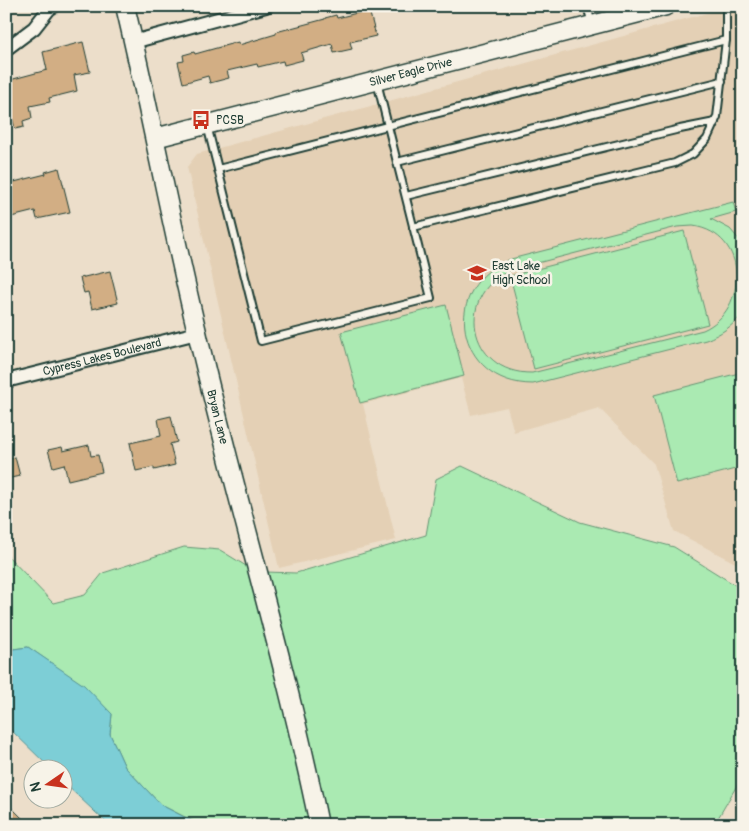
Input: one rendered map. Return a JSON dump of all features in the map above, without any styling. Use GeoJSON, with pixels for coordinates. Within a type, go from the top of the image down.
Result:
{"type":"FeatureCollection","features":[{"type":"Feature","properties":{"kind":"street"},"geometry":{"type":"LineString","coordinates":[[6,49],[34,28],[54,6]]}},
{"type":"Feature","properties":{"kind":"street","name":"Bryan Lane"},"geometry":{"type":"LineString","coordinates":[[125,6],[197,333],[280,654],[320,825]]}},
{"type":"Feature","properties":{"kind":"street"},"geometry":{"type":"LineString","coordinates":[[133,42],[266,6]]}},
{"type":"Feature","properties":{"kind":"street","name":"Silver Eagle Drive"},"geometry":{"type":"LineString","coordinates":[[155,138],[666,6]]}},
{"type":"Feature","properties":{"kind":"street","name":"Cypress Lakes Boulevard"},"geometry":{"type":"LineString","coordinates":[[6,380],[197,333]]}},
{"type":"Feature","properties":{"kind":"lane"},"geometry":{"type":"LineString","coordinates":[[588,6],[593,25]]}},
{"type":"Feature","properties":{"kind":"lane"},"geometry":{"type":"LineString","coordinates":[[413,226],[675,163],[693,154],[707,139],[717,117],[726,40],[726,6]]}},
{"type":"Feature","properties":{"kind":"lane"},"geometry":{"type":"LineString","coordinates":[[218,169],[388,124],[726,40]]}},
{"type":"Feature","properties":{"kind":"lane"},"geometry":{"type":"LineString","coordinates":[[207,124],[262,341],[431,298],[376,81]]}},
{"type":"Feature","properties":{"kind":"lane"},"geometry":{"type":"LineString","coordinates":[[397,162],[722,81]]}},
{"type":"Feature","properties":{"kind":"lane"},"geometry":{"type":"LineString","coordinates":[[406,196],[680,128],[715,122]]}},
{"type":"Feature","properties":{"kind":"shaded area","name":"East Lake High School"},"geometry":{"type":"Polygon","coordinates":[[[732,6],[743,6],[743,567],[674,531],[654,464],[599,408],[514,432],[507,407],[471,415],[461,378],[363,404],[396,540],[279,568],[187,167],[197,154],[732,6]]]}},
{"type":"Feature","properties":{"kind":"green space"},"geometry":{"type":"Polygon","coordinates":[[[733,202],[736,212],[711,219],[730,229],[743,244],[743,313],[726,329],[706,340],[533,384],[507,380],[486,368],[473,351],[465,331],[465,310],[473,290],[488,272],[511,259],[733,202]],[[693,226],[677,227],[514,269],[495,280],[482,295],[476,312],[476,330],[482,346],[493,360],[510,370],[532,373],[703,330],[718,320],[729,306],[735,290],[736,274],[733,257],[725,243],[711,232],[693,226]]]}},
{"type":"Feature","properties":{"kind":"green space"},"geometry":{"type":"Polygon","coordinates":[[[684,231],[708,324],[534,369],[510,276],[684,231]]]}},
{"type":"Feature","properties":{"kind":"green space"},"geometry":{"type":"Polygon","coordinates":[[[446,305],[464,376],[360,403],[341,332],[446,305]]]}},
{"type":"Feature","properties":{"kind":"green space"},"geometry":{"type":"Polygon","coordinates":[[[743,372],[743,467],[677,484],[654,395],[743,372]]]}},
{"type":"Feature","properties":{"kind":"green space"},"geometry":{"type":"Polygon","coordinates":[[[462,466],[580,522],[674,547],[743,590],[743,775],[714,825],[326,825],[265,572],[296,573],[426,535],[436,479],[462,466]]]}},
{"type":"Feature","properties":{"kind":"green space"},"geometry":{"type":"Polygon","coordinates":[[[184,547],[220,550],[251,569],[313,825],[201,825],[161,805],[125,767],[110,734],[112,714],[84,686],[28,647],[6,650],[6,554],[53,603],[85,595],[103,573],[184,547]]]}},
{"type":"Feature","properties":{"kind":"water"},"geometry":{"type":"Polygon","coordinates":[[[28,647],[84,685],[112,714],[110,734],[125,767],[161,805],[200,825],[109,825],[72,790],[72,758],[40,758],[6,725],[6,650],[28,647]]]}},
{"type":"Feature","properties":{"kind":"building"},"geometry":{"type":"Polygon","coordinates":[[[369,10],[376,36],[350,42],[352,49],[334,53],[332,44],[301,53],[303,60],[284,65],[283,61],[258,67],[257,64],[227,71],[229,78],[210,83],[208,76],[183,83],[178,62],[184,61],[183,55],[194,52],[195,54],[238,42],[239,45],[336,15],[337,18],[369,10]]]}},
{"type":"Feature","properties":{"kind":"building"},"geometry":{"type":"Polygon","coordinates":[[[83,42],[90,72],[74,75],[77,91],[49,98],[50,102],[30,106],[32,118],[23,121],[24,127],[15,129],[6,93],[6,81],[47,70],[43,52],[83,42]]]}},
{"type":"Feature","properties":{"kind":"building"},"geometry":{"type":"Polygon","coordinates":[[[59,168],[70,212],[37,219],[35,211],[11,217],[6,197],[6,184],[46,174],[45,172],[59,168]]]}},
{"type":"Feature","properties":{"kind":"building"},"geometry":{"type":"Polygon","coordinates":[[[110,271],[118,303],[92,309],[88,292],[84,293],[80,278],[110,271]]]}},
{"type":"Feature","properties":{"kind":"building"},"geometry":{"type":"Polygon","coordinates":[[[171,416],[177,442],[170,444],[175,465],[154,470],[154,467],[136,471],[130,443],[161,436],[158,419],[171,416]]]}},
{"type":"Feature","properties":{"kind":"building"},"geometry":{"type":"Polygon","coordinates":[[[89,445],[91,456],[98,455],[102,472],[68,480],[64,464],[53,467],[48,450],[62,447],[63,451],[89,445]]]}},
{"type":"Feature","properties":{"kind":"building"},"geometry":{"type":"Polygon","coordinates":[[[15,457],[20,476],[6,479],[6,460],[15,457]]]}},
{"type":"Feature","properties":{"kind":"building"},"geometry":{"type":"Polygon","coordinates":[[[6,802],[29,825],[6,825],[6,802]]]}},
{"type":"Feature","properties":{"kind":"place","name":"PCSB"},"geometry":{"type":"Point","coordinates":[201,120]}},
{"type":"Feature","properties":{"kind":"place","name":"East Lake High School"},"geometry":{"type":"Point","coordinates":[477,273]}}]}
